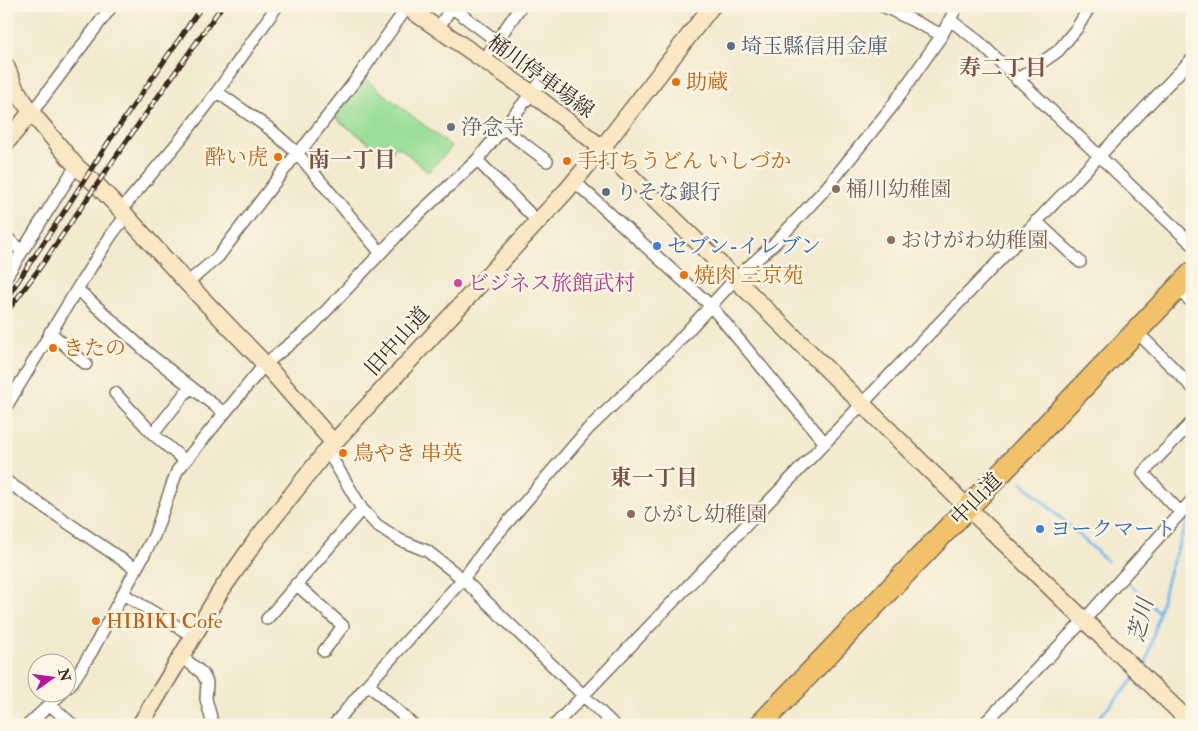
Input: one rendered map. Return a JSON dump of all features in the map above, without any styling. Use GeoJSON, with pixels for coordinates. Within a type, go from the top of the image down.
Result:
{"type":"FeatureCollection","features":[{"type":"Feature","properties":{"kind":"highway","name":"中山道"},"geometry":{"type":"LineString","coordinates":[[775,725],[1192,273]]}},
{"type":"Feature","properties":{"kind":"highway","name":"中山道"},"geometry":{"type":"LineString","coordinates":[[760,725],[1190,297]]}},
{"type":"Feature","properties":{"kind":"street"},"geometry":{"type":"LineString","coordinates":[[6,143],[112,6]]}},
{"type":"Feature","properties":{"kind":"street"},"geometry":{"type":"LineString","coordinates":[[6,407],[16,394],[50,332],[124,213],[217,92],[277,6]]}},
{"type":"Feature","properties":{"kind":"street"},"geometry":{"type":"LineString","coordinates":[[484,60],[520,6]]}},
{"type":"Feature","properties":{"kind":"street","name":"旧中山道"},"geometry":{"type":"LineString","coordinates":[[140,725],[220,592],[330,446],[574,181],[602,148],[712,6]]}},
{"type":"Feature","properties":{"kind":"street"},"geometry":{"type":"LineString","coordinates":[[883,6],[942,35]]}},
{"type":"Feature","properties":{"kind":"street"},"geometry":{"type":"LineString","coordinates":[[335,724],[368,684],[463,580],[489,544],[588,429],[673,347],[710,305],[736,278],[774,244],[827,187],[890,109],[942,35],[957,6]]}},
{"type":"Feature","properties":{"kind":"street"},"geometry":{"type":"LineString","coordinates":[[1017,80],[1058,51],[1077,28],[1090,6]]}},
{"type":"Feature","properties":{"kind":"street"},"geometry":{"type":"LineString","coordinates":[[187,283],[218,257],[358,76],[407,7]]}},
{"type":"Feature","properties":{"kind":"street","name":"桶川停車場線"},"geometry":{"type":"LineString","coordinates":[[407,7],[533,94],[602,148],[972,512],[1192,724]]}},
{"type":"Feature","properties":{"kind":"street"},"geometry":{"type":"LineString","coordinates":[[78,672],[91,654],[154,536],[177,471],[264,364],[310,328],[380,252],[477,160],[545,77],[451,7],[438,29]]}},
{"type":"Feature","properties":{"kind":"street"},"geometry":{"type":"LineString","coordinates":[[950,20],[978,41],[1192,244]]}},
{"type":"Feature","properties":{"kind":"street"},"geometry":{"type":"LineString","coordinates":[[555,725],[1192,59]]}},
{"type":"Feature","properties":{"kind":"street"},"geometry":{"type":"LineString","coordinates":[[6,66],[15,88],[31,112],[76,166],[98,185],[264,364],[330,446],[362,509],[377,525],[400,540],[427,551],[463,580],[614,725]]}},
{"type":"Feature","properties":{"kind":"street"},"geometry":{"type":"LineString","coordinates":[[217,92],[270,129],[297,153],[380,252]]}},
{"type":"Feature","properties":{"kind":"street"},"geometry":{"type":"LineString","coordinates":[[504,129],[547,161]]}},
{"type":"Feature","properties":{"kind":"street"},"geometry":{"type":"LineString","coordinates":[[477,160],[538,222]]}},
{"type":"Feature","properties":{"kind":"street"},"geometry":{"type":"LineString","coordinates":[[6,277],[76,166]]}},
{"type":"Feature","properties":{"kind":"street"},"geometry":{"type":"LineString","coordinates":[[574,181],[710,305],[824,443]]}},
{"type":"Feature","properties":{"kind":"street"},"geometry":{"type":"LineString","coordinates":[[1036,221],[1080,262]]}},
{"type":"Feature","properties":{"kind":"street"},"geometry":{"type":"LineString","coordinates":[[6,237],[22,252]]}},
{"type":"Feature","properties":{"kind":"street"},"geometry":{"type":"LineString","coordinates":[[77,289],[149,354],[224,413]]}},
{"type":"Feature","properties":{"kind":"street"},"geometry":{"type":"LineString","coordinates":[[50,332],[86,364]]}},
{"type":"Feature","properties":{"kind":"street"},"geometry":{"type":"LineString","coordinates":[[1145,340],[1192,387]]}},
{"type":"Feature","properties":{"kind":"street"},"geometry":{"type":"LineString","coordinates":[[153,434],[190,386]]}},
{"type":"Feature","properties":{"kind":"street"},"geometry":{"type":"LineString","coordinates":[[116,393],[153,434],[185,461]]}},
{"type":"Feature","properties":{"kind":"street"},"geometry":{"type":"LineString","coordinates":[[1180,512],[1143,473],[1192,422]]}},
{"type":"Feature","properties":{"kind":"street"},"geometry":{"type":"LineString","coordinates":[[6,481],[136,569]]}},
{"type":"Feature","properties":{"kind":"street"},"geometry":{"type":"LineString","coordinates":[[983,725],[1085,619],[1192,500]]}},
{"type":"Feature","properties":{"kind":"street"},"geometry":{"type":"LineString","coordinates":[[266,619],[362,509]]}},
{"type":"Feature","properties":{"kind":"street"},"geometry":{"type":"LineString","coordinates":[[296,584],[343,626],[324,651]]}},
{"type":"Feature","properties":{"kind":"street"},"geometry":{"type":"LineString","coordinates":[[123,594],[193,636]]}},
{"type":"Feature","properties":{"kind":"street"},"geometry":{"type":"LineString","coordinates":[[180,656],[202,673],[207,682],[206,700],[213,725]]}},
{"type":"Feature","properties":{"kind":"street"},"geometry":{"type":"LineString","coordinates":[[368,684],[413,725]]}},
{"type":"Feature","properties":{"kind":"street"},"geometry":{"type":"LineString","coordinates":[[28,725],[50,705],[73,725]]}},
{"type":"Feature","properties":{"kind":"green space"},"geometry":{"type":"Polygon","coordinates":[[[365,79],[452,147],[428,172],[398,146],[388,157],[335,118],[365,79]]]}},
{"type":"Feature","properties":{"kind":"waterway"},"geometry":{"type":"LineString","coordinates":[[1022,482],[1107,561]]}},
{"type":"Feature","properties":{"kind":"waterway","name":"芝川"},"geometry":{"type":"LineString","coordinates":[[1142,671],[1145,668],[1169,573],[1192,507]]}},
{"type":"Feature","properties":{"kind":"waterway"},"geometry":{"type":"LineString","coordinates":[[1130,584],[1159,613]]}},
{"type":"Feature","properties":{"kind":"waterway","name":"芝川"},"geometry":{"type":"LineString","coordinates":[[1092,725],[1136,677]]}},
{"type":"Feature","properties":{"kind":"railway"},"geometry":{"type":"LineString","coordinates":[[6,299],[111,138],[202,6]]}},
{"type":"Feature","properties":{"kind":"railway"},"geometry":{"type":"LineString","coordinates":[[6,313],[39,269],[222,6]]}},
{"type":"Feature","properties":{"kind":"place","name":"埼玉縣信用金庫"},"geometry":{"type":"Point","coordinates":[731,46]}},
{"type":"Feature","properties":{"kind":"place","name":"助蔵"},"geometry":{"type":"Point","coordinates":[676,82]}},
{"type":"Feature","properties":{"kind":"place","name":"浄念寺"},"geometry":{"type":"Point","coordinates":[451,127]}},
{"type":"Feature","properties":{"kind":"place","name":"酔い虎"},"geometry":{"type":"Point","coordinates":[278,157]}},
{"type":"Feature","properties":{"kind":"place","name":"手打ちうどん いしづか"},"geometry":{"type":"Point","coordinates":[567,161]}},
{"type":"Feature","properties":{"kind":"place","name":"桶川幼稚園"},"geometry":{"type":"Point","coordinates":[836,189]}},
{"type":"Feature","properties":{"kind":"place","name":"りそな銀行"},"geometry":{"type":"Point","coordinates":[606,192]}},
{"type":"Feature","properties":{"kind":"place","name":"おけがわ幼稚園"},"geometry":{"type":"Point","coordinates":[891,240]}},
{"type":"Feature","properties":{"kind":"place","name":"セブン-イレブン"},"geometry":{"type":"Point","coordinates":[657,246]}},
{"type":"Feature","properties":{"kind":"place","name":"焼肉 三京苑"},"geometry":{"type":"Point","coordinates":[684,275]}},
{"type":"Feature","properties":{"kind":"place","name":"ビジネス旅館武村"},"geometry":{"type":"Point","coordinates":[458,283]}},
{"type":"Feature","properties":{"kind":"place","name":"きたの"},"geometry":{"type":"Point","coordinates":[53,348]}},
{"type":"Feature","properties":{"kind":"place","name":"鳥やき 串英"},"geometry":{"type":"Point","coordinates":[343,453]}},
{"type":"Feature","properties":{"kind":"place","name":"ひがし幼稚園"},"geometry":{"type":"Point","coordinates":[631,514]}},
{"type":"Feature","properties":{"kind":"place","name":"ヨークマート"},"geometry":{"type":"Point","coordinates":[1040,529]}},
{"type":"Feature","properties":{"kind":"place","name":"HIBIKI Cofe"},"geometry":{"type":"Point","coordinates":[96,621]}},
{"type":"Feature","properties":{"kind":"district","name":"寿二丁目"},"geometry":{"type":"Point","coordinates":[1003,67]}},
{"type":"Feature","properties":{"kind":"district","name":"南一丁目"},"geometry":{"type":"Point","coordinates":[352,159]}},
{"type":"Feature","properties":{"kind":"district","name":"東一丁目"},"geometry":{"type":"Point","coordinates":[654,477]}}]}
